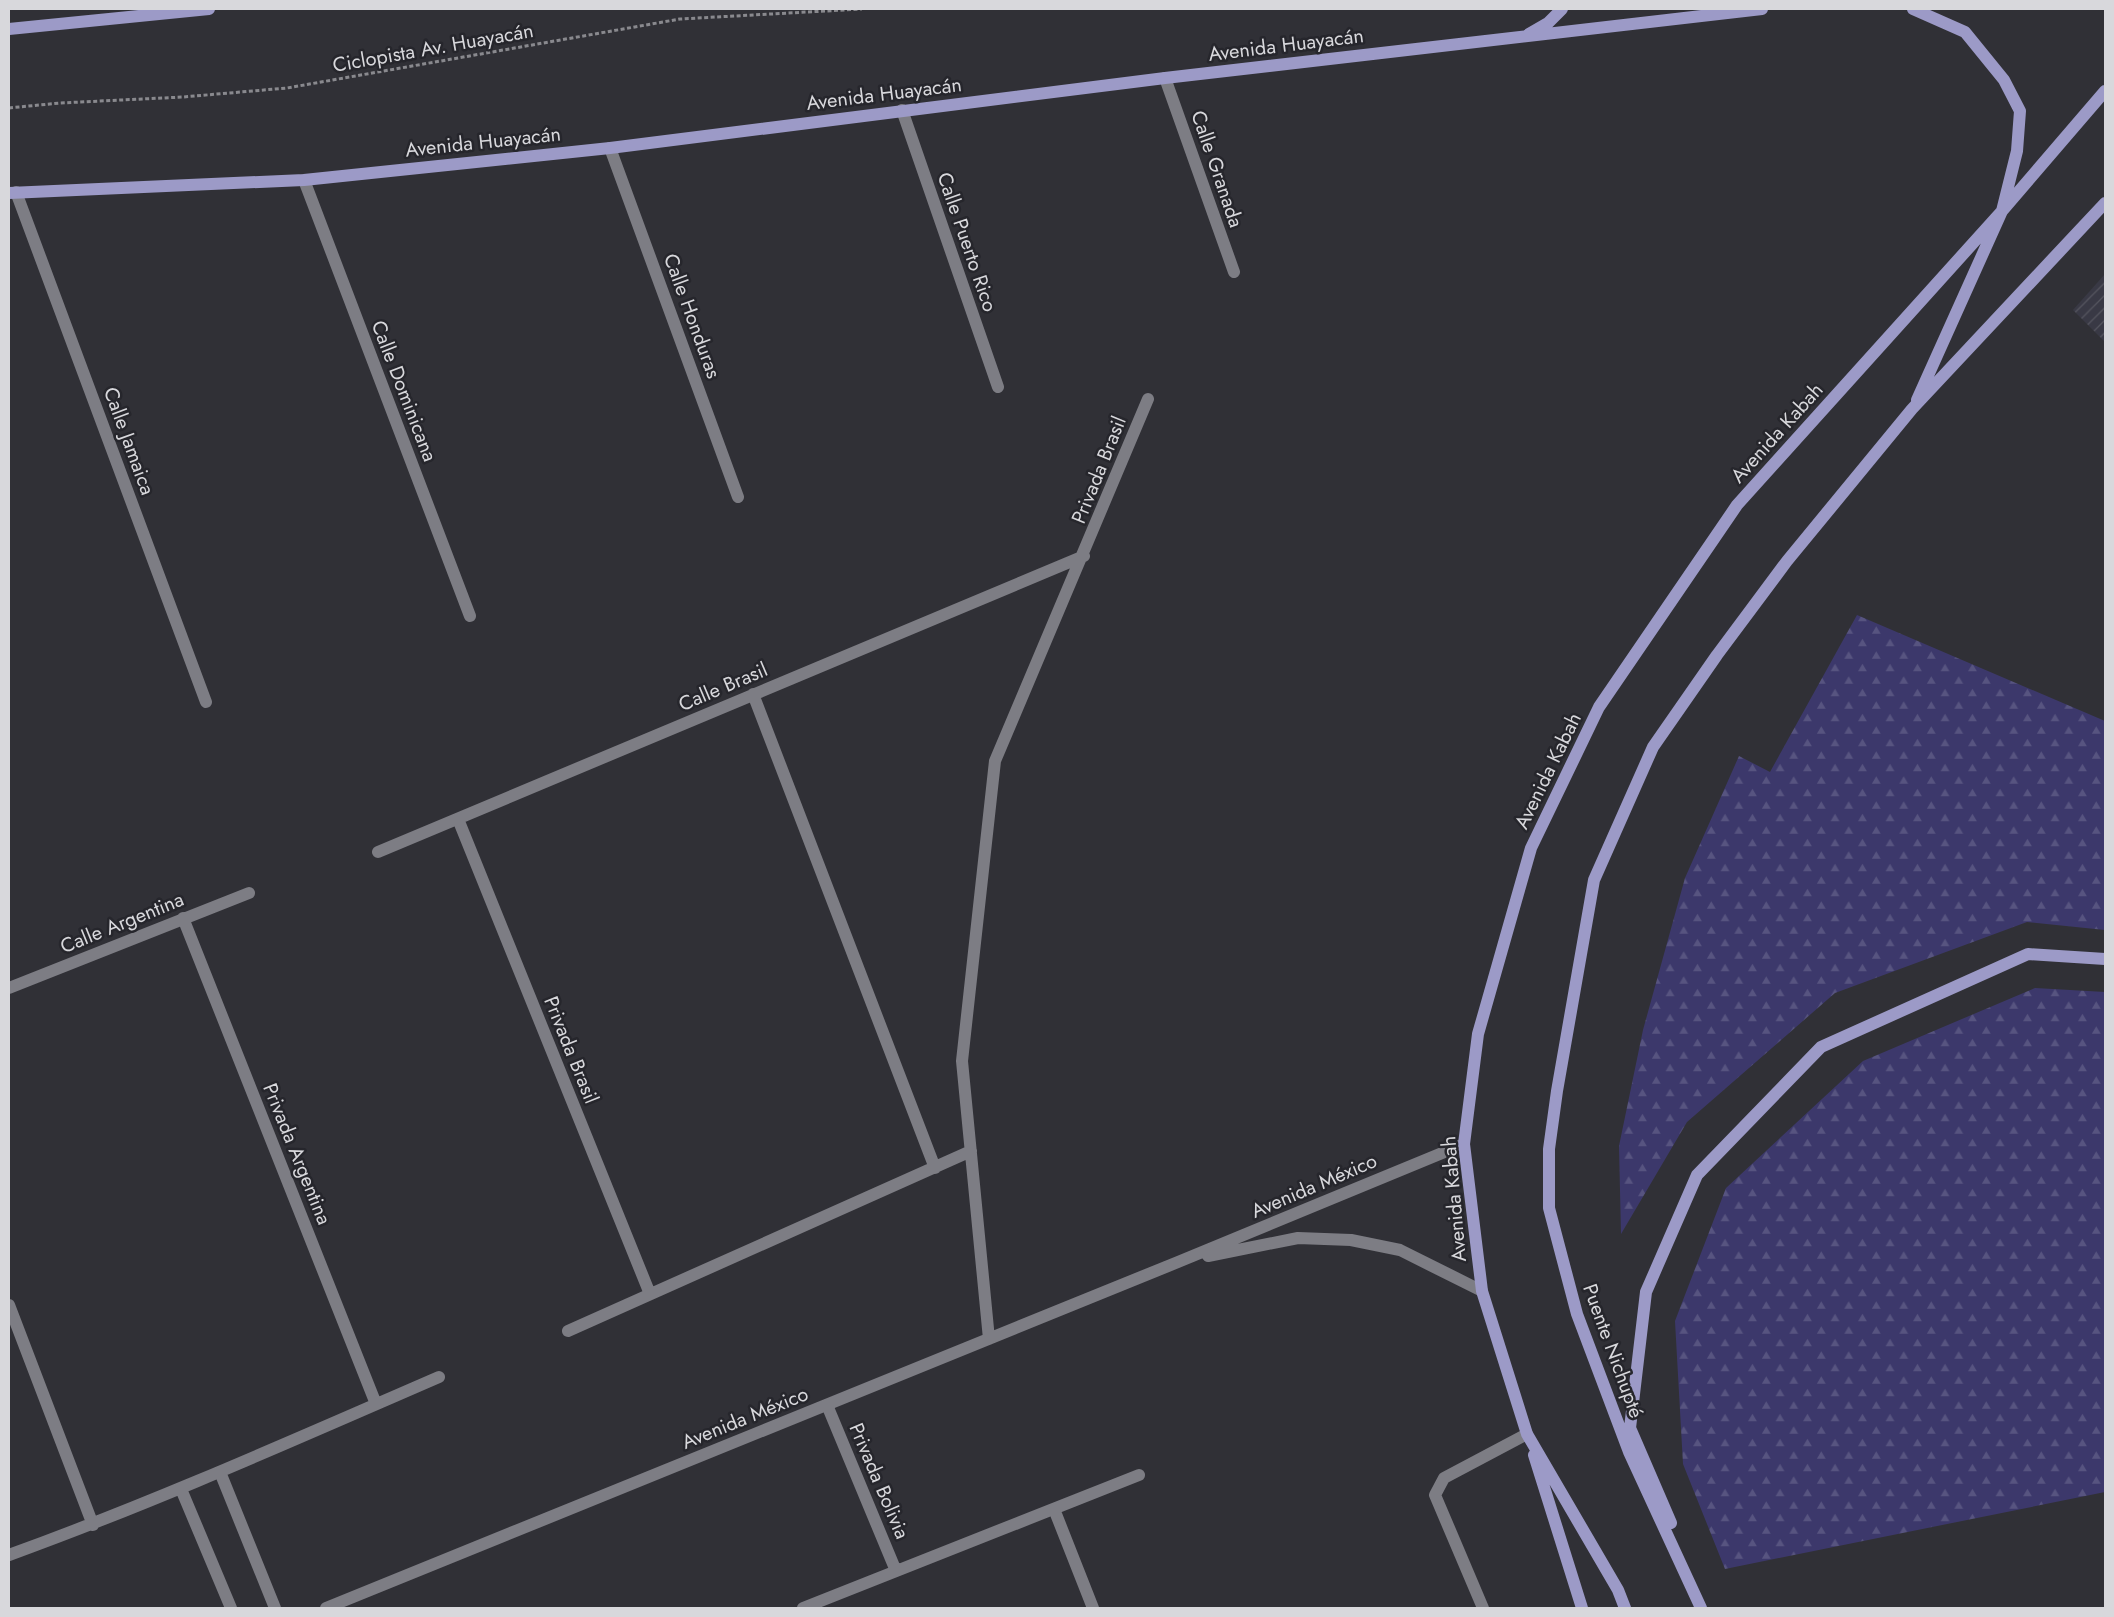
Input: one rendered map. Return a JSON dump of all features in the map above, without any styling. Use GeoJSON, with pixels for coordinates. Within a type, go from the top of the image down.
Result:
{"type":"FeatureCollection","features":[{"type":"Feature","properties":{"kind":"main road"},"geometry":{"type":"LineString","coordinates":[[9,29],[209,9]]}},
{"type":"Feature","properties":{"kind":"main road"},"geometry":{"type":"LineString","coordinates":[[1524,36],[1548,23],[1562,9]]}},
{"type":"Feature","properties":{"kind":"main road","name":"Avenida Huayacán"},"geometry":{"type":"LineString","coordinates":[[13,193],[304,180],[610,148],[1165,78],[1762,9]]}},
{"type":"Feature","properties":{"kind":"main road"},"geometry":{"type":"LineString","coordinates":[[1912,409],[2002,211],[2017,151],[2020,111],[2004,80],[1965,32],[1914,9]]}},
{"type":"Feature","properties":{"kind":"main road","name":"Avenida Kabah"},"geometry":{"type":"LineString","coordinates":[[1625,1608],[1618,1590],[1527,1434],[1482,1291],[1464,1144],[1478,1034],[1531,848],[1599,707],[1737,505],[2002,211],[2105,91]]}},
{"type":"Feature","properties":{"kind":"main road"},"geometry":{"type":"LineString","coordinates":[[1912,409],[2105,203]]}},
{"type":"Feature","properties":{"kind":"main road","name":"Puente Nichupté"},"geometry":{"type":"LineString","coordinates":[[1701,1608],[1629,1452],[1572,1295],[1549,1208],[1549,1148],[1557,1091],[1594,880],[1653,748],[1717,655],[1787,561],[1912,409]]}},
{"type":"Feature","properties":{"kind":"main road"},"geometry":{"type":"LineString","coordinates":[[1708,1608],[1630,1428],[1646,1292],[1697,1175],[1821,1047],[2028,954],[2105,959]]}},
{"type":"Feature","properties":{"kind":"main road"},"geometry":{"type":"LineString","coordinates":[[1527,1434],[1582,1608]]}},
{"type":"Feature","properties":{"kind":"street","name":"Calle Granada"},"geometry":{"type":"LineString","coordinates":[[1165,78],[1234,272]]}},
{"type":"Feature","properties":{"kind":"street","name":"Calle Puerto Rico"},"geometry":{"type":"LineString","coordinates":[[902,110],[998,386]]}},
{"type":"Feature","properties":{"kind":"street","name":"Calle Honduras"},"geometry":{"type":"LineString","coordinates":[[610,148],[738,497]]}},
{"type":"Feature","properties":{"kind":"street","name":"Calle Dominicana"},"geometry":{"type":"LineString","coordinates":[[304,180],[470,616]]}},
{"type":"Feature","properties":{"kind":"street","name":"Calle Jamaica"},"geometry":{"type":"LineString","coordinates":[[13,193],[206,702]]}},
{"type":"Feature","properties":{"kind":"street","name":"Privada Brasil"},"geometry":{"type":"LineString","coordinates":[[989,1339],[962,1061],[995,761],[1084,556],[1148,399]]}},
{"type":"Feature","properties":{"kind":"street","name":"Calle Brasil"},"geometry":{"type":"LineString","coordinates":[[378,852],[1084,556]]}},
{"type":"Feature","properties":{"kind":"street"},"geometry":{"type":"LineString","coordinates":[[753,694],[935,1168]]}},
{"type":"Feature","properties":{"kind":"street","name":"Privada Brasil"},"geometry":{"type":"LineString","coordinates":[[458,819],[650,1294]]}},
{"type":"Feature","properties":{"kind":"street","name":"Calle Argentina"},"geometry":{"type":"LineString","coordinates":[[9,988],[249,893]]}},
{"type":"Feature","properties":{"kind":"street","name":"Privada Argentina"},"geometry":{"type":"LineString","coordinates":[[184,918],[376,1404]]}},
{"type":"Feature","properties":{"kind":"street","name":"Avenida México"},"geometry":{"type":"LineString","coordinates":[[326,1608],[1464,1144]]}},
{"type":"Feature","properties":{"kind":"street"},"geometry":{"type":"LineString","coordinates":[[568,1330],[971,1151]]}},
{"type":"Feature","properties":{"kind":"street","name":"Avenida México"},"geometry":{"type":"LineString","coordinates":[[1178,1262],[1298,1238],[1351,1240],[1400,1250],[1482,1291]]}},
{"type":"Feature","properties":{"kind":"street"},"geometry":{"type":"LineString","coordinates":[[9,1305],[93,1525]]}},
{"type":"Feature","properties":{"kind":"street"},"geometry":{"type":"LineString","coordinates":[[9,1555],[93,1525],[439,1377]]}},
{"type":"Feature","properties":{"kind":"street","name":"Privada Bolivia"},"geometry":{"type":"LineString","coordinates":[[826,1405],[896,1571]]}},
{"type":"Feature","properties":{"kind":"street"},"geometry":{"type":"LineString","coordinates":[[1483,1608],[1435,1494],[1444,1478],[1527,1434]]}},
{"type":"Feature","properties":{"kind":"street"},"geometry":{"type":"LineString","coordinates":[[220,1472],[275,1608]]}},
{"type":"Feature","properties":{"kind":"street","name":"Privada Bolivia"},"geometry":{"type":"LineString","coordinates":[[803,1608],[1139,1475]]}},
{"type":"Feature","properties":{"kind":"street"},"geometry":{"type":"LineString","coordinates":[[181,1488],[232,1608]]}},
{"type":"Feature","properties":{"kind":"street"},"geometry":{"type":"LineString","coordinates":[[1054,1509],[1093,1608]]}},
{"type":"Feature","properties":{"kind":"path","name":"Ciclopista Av. Huayacán"},"geometry":{"type":"LineString","coordinates":[[9,108],[60,102],[183,97],[287,88],[680,20],[862,9]]}},
{"type":"Feature","properties":{"kind":"shaded area"},"geometry":{"type":"Polygon","coordinates":[[[2105,274],[2105,342],[2073,310],[2105,274]]]}},
{"type":"Feature","properties":{"kind":"green space"},"geometry":{"type":"Polygon","coordinates":[[[1857,615],[2105,721],[2105,930],[2027,922],[1835,993],[1687,1122],[1621,1234],[1619,1146],[1643,1030],[1685,878],[1739,756],[1770,772],[1857,615]]]}},
{"type":"Feature","properties":{"kind":"green space"},"geometry":{"type":"Polygon","coordinates":[[[2035,988],[2105,992],[2105,1492],[1725,1569],[1683,1464],[1675,1321],[1726,1188],[1863,1061],[2035,988]]]}}]}
